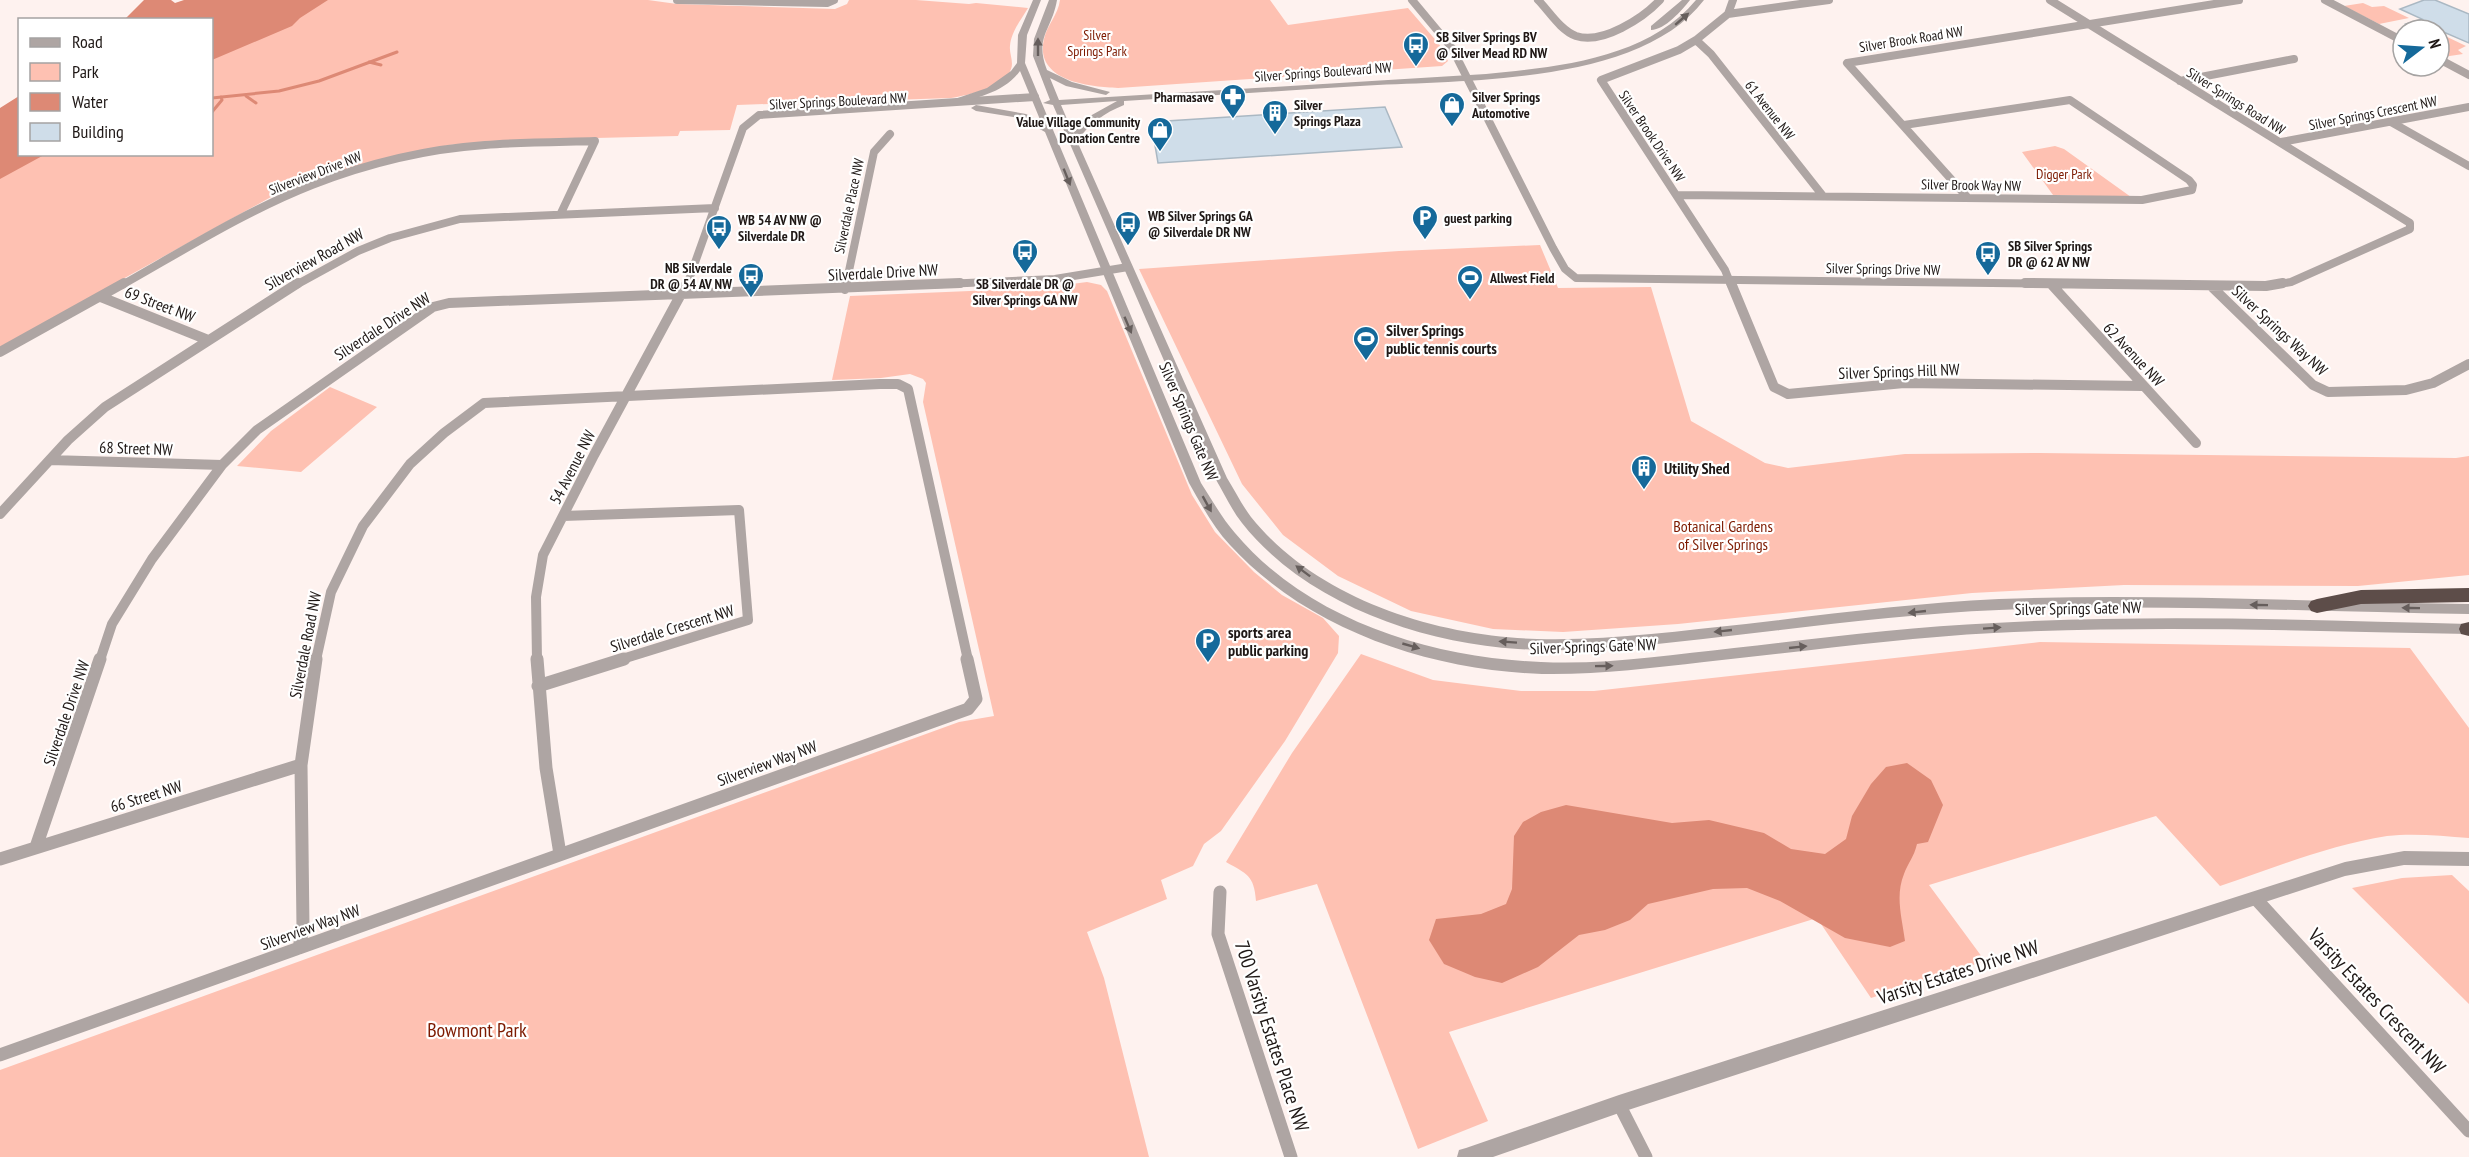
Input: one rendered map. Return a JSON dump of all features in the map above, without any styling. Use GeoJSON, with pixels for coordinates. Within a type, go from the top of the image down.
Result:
{"type":"FeatureCollection","features":[{"type":"Feature","properties":{"kind":"highway"},"geometry":{"type":"LineString","coordinates":[[2317,606],[2361,597],[2469,595]]}},
{"type":"Feature","properties":{"kind":"street"},"geometry":{"type":"LineString","coordinates":[[677,0],[827,3],[834,0]]}},
{"type":"Feature","properties":{"kind":"street","name":"Silver Springs Gate NW"},"geometry":{"type":"LineString","coordinates":[[1037,0],[1020,38],[1021,63],[1195,483],[1213,514],[1237,544],[1268,572],[1304,599],[1356,626],[1428,651],[1485,663],[1541,668],[1626,666],[1942,632],[2054,625],[2469,629]]}},
{"type":"Feature","properties":{"kind":"street","name":"Silver Springs Gate NW"},"geometry":{"type":"LineString","coordinates":[[1053,0],[1051,10],[1036,42],[1037,56],[1072,141],[1221,478],[1248,522],[1279,554],[1312,578],[1353,601],[1407,622],[1491,641],[1548,645],[1610,643],[1969,606],[2121,602],[2469,609]]}},
{"type":"Feature","properties":{"kind":"street","name":"Silver Springs Drive NW"},"geometry":{"type":"LineString","coordinates":[[1412,0],[1448,41],[1565,269],[1576,278],[2266,286],[2291,282],[2410,229],[2410,223]]}},
{"type":"Feature","properties":{"kind":"street"},"geometry":{"type":"LineString","coordinates":[[1538,0],[1573,35],[1587,39],[1611,32],[1636,19],[1660,0]]}},
{"type":"Feature","properties":{"kind":"street","name":"Silver Springs Boulevard NW"},"geometry":{"type":"LineString","coordinates":[[1054,99],[1106,92],[1465,73],[1527,64],[1591,53],[1619,44],[1653,28],[1676,12],[1686,0]]}},
{"type":"Feature","properties":{"kind":"street","name":"Silver Springs Boulevard NW"},"geometry":{"type":"LineString","coordinates":[[751,121],[759,115],[775,112],[873,109],[951,102],[1133,98],[1554,67],[1610,54],[1643,43],[1686,16],[1700,0]]}},
{"type":"Feature","properties":{"kind":"street"},"geometry":{"type":"LineString","coordinates":[[1732,0],[1728,14],[1829,0]]}},
{"type":"Feature","properties":{"kind":"street","name":"Silver Springs Road NW"},"geometry":{"type":"LineString","coordinates":[[2050,0],[2410,223]]}},
{"type":"Feature","properties":{"kind":"street"},"geometry":{"type":"LineString","coordinates":[[2176,0],[2189,7]]}},
{"type":"Feature","properties":{"kind":"street"},"geometry":{"type":"LineString","coordinates":[[2088,24],[2239,0]]}},
{"type":"Feature","properties":{"kind":"street"},"geometry":{"type":"LineString","coordinates":[[2325,0],[2391,34]]}},
{"type":"Feature","properties":{"kind":"street","name":"Silver Brook Drive NW"},"geometry":{"type":"LineString","coordinates":[[1728,14],[1696,40],[1679,50],[1601,80],[1730,280]]}},
{"type":"Feature","properties":{"kind":"street","name":"Silver Brook Road NW"},"geometry":{"type":"LineString","coordinates":[[1968,198],[1847,63],[2088,24]]}},
{"type":"Feature","properties":{"kind":"street","name":"61 Avenue NW"},"geometry":{"type":"LineString","coordinates":[[1696,40],[1711,54],[1824,196]]}},
{"type":"Feature","properties":{"kind":"street"},"geometry":{"type":"LineString","coordinates":[[2180,81],[2294,59]]}},
{"type":"Feature","properties":{"kind":"street"},"geometry":{"type":"LineString","coordinates":[[951,102],[982,94],[1002,85],[1011,78],[1021,63]]}},
{"type":"Feature","properties":{"kind":"street"},"geometry":{"type":"LineString","coordinates":[[2451,65],[2469,75]]}},
{"type":"Feature","properties":{"kind":"street"},"geometry":{"type":"LineString","coordinates":[[1043,71],[1069,84],[1106,92]]}},
{"type":"Feature","properties":{"kind":"street"},"geometry":{"type":"LineString","coordinates":[[1072,141],[1084,124],[1096,114],[1133,98]]}},
{"type":"Feature","properties":{"kind":"street","name":"Silver Springs Boulevard NW"},"geometry":{"type":"LineString","coordinates":[[751,121],[771,117],[976,108],[1036,100]]}},
{"type":"Feature","properties":{"kind":"street","name":"Silver Brook Way NW"},"geometry":{"type":"LineString","coordinates":[[1677,195],[2142,200],[2192,190],[2193,185],[2189,180],[2070,100],[1904,124]]}},
{"type":"Feature","properties":{"kind":"street","name":"Silver Springs Crescent NW"},"geometry":{"type":"LineString","coordinates":[[2281,142],[2469,107]]}},
{"type":"Feature","properties":{"kind":"street"},"geometry":{"type":"LineString","coordinates":[[976,108],[1023,116],[1048,130]]}},
{"type":"Feature","properties":{"kind":"street","name":"54 Avenue NW"},"geometry":{"type":"LineString","coordinates":[[560,854],[546,768],[538,686],[536,597],[543,555],[683,294],[743,128],[751,121]]}},
{"type":"Feature","properties":{"kind":"street"},"geometry":{"type":"LineString","coordinates":[[2391,122],[2469,166]]}},
{"type":"Feature","properties":{"kind":"street","name":"Silverdale Place NW"},"geometry":{"type":"LineString","coordinates":[[845,289],[874,152],[890,134]]}},
{"type":"Feature","properties":{"kind":"street","name":"Silverview Drive NW"},"geometry":{"type":"LineString","coordinates":[[0,352],[283,197],[348,173],[422,154],[485,145],[595,141],[561,213]]}},
{"type":"Feature","properties":{"kind":"street","name":"Silverview Road NW"},"geometry":{"type":"LineString","coordinates":[[0,513],[89,419],[124,392],[334,262],[392,236],[425,225],[460,219],[715,208]]}},
{"type":"Feature","properties":{"kind":"street","name":"Silverdale Drive NW"},"geometry":{"type":"LineString","coordinates":[[36,847],[112,624],[152,559],[222,465],[257,430],[433,307],[449,303],[1055,279],[1128,267]]}},
{"type":"Feature","properties":{"kind":"street","name":"Silver Springs Hill NW"},"geometry":{"type":"LineString","coordinates":[[1730,280],[1774,387],[1788,394],[1904,383],[2142,386]]}},
{"type":"Feature","properties":{"kind":"street","name":"62 Avenue NW"},"geometry":{"type":"LineString","coordinates":[[2051,284],[2196,443]]}},
{"type":"Feature","properties":{"kind":"street","name":"Silver Springs Way NW"},"geometry":{"type":"LineString","coordinates":[[2211,286],[2313,385],[2328,392],[2406,390],[2433,383],[2469,364]]}},
{"type":"Feature","properties":{"kind":"street","name":"69 Street NW"},"geometry":{"type":"LineString","coordinates":[[101,297],[208,340]]}},
{"type":"Feature","properties":{"kind":"street","name":"Silverview Way NW"},"geometry":{"type":"LineString","coordinates":[[0,1055],[968,709],[976,699],[908,389],[898,384],[880,384],[626,397]]}},
{"type":"Feature","properties":{"kind":"street","name":"Silverdale Road NW"},"geometry":{"type":"LineString","coordinates":[[299,948],[303,928],[301,765],[316,658],[331,592],[363,526],[410,464],[444,433],[484,403],[626,397]]}},
{"type":"Feature","properties":{"kind":"street","name":"68 Street NW"},"geometry":{"type":"LineString","coordinates":[[50,460],[222,465]]}},
{"type":"Feature","properties":{"kind":"street","name":"Silverdale Crescent NW"},"geometry":{"type":"LineString","coordinates":[[538,686],[748,620],[739,510],[563,516]]}},
{"type":"Feature","properties":{"kind":"street","name":"66 Street NW"},"geometry":{"type":"LineString","coordinates":[[0,859],[301,765]]}},
{"type":"Feature","properties":{"kind":"street","name":"Varsity Estates Drive NW"},"geometry":{"type":"LineString","coordinates":[[1466,1157],[1619,1104],[2345,869],[2384,860],[2426,857],[2469,859]]}},
{"type":"Feature","properties":{"kind":"street","name":"700 Varsity Estates Place NW"},"geometry":{"type":"LineString","coordinates":[[1220,892],[1218,934],[1291,1157]]}},
{"type":"Feature","properties":{"kind":"street","name":"Varsity Estates Crescent NW"},"geometry":{"type":"LineString","coordinates":[[2256,898],[2469,1131]]}},
{"type":"Feature","properties":{"kind":"street"},"geometry":{"type":"LineString","coordinates":[[1619,1104],[1646,1157]]}},
{"type":"Feature","properties":{"kind":"green space"},"geometry":{"type":"Polygon","coordinates":[[[302,0],[648,0],[677,4],[835,9],[847,4],[849,0],[916,0],[1028,8],[1012,36],[1011,69],[1001,81],[985,90],[951,98],[737,105],[730,130],[680,131],[678,136],[513,140],[449,145],[347,169],[271,197],[0,347],[0,178],[40,156],[213,156],[213,58],[302,0]]]}},
{"type":"Feature","properties":{"kind":"green space","name":"Silver Springs Park"},"geometry":{"type":"Polygon","coordinates":[[[1060,0],[1270,0],[1288,25],[1408,8],[1439,44],[1448,61],[1442,66],[1118,88],[1093,86],[1066,79],[1055,73],[1047,64],[1043,53],[1044,39],[1060,0]]]}},
{"type":"Feature","properties":{"kind":"green space"},"geometry":{"type":"Polygon","coordinates":[[[2363,3],[2372,7],[2384,6],[2409,18],[2391,18],[2391,22],[2379,24],[2344,6],[2363,3]]]}},
{"type":"Feature","properties":{"kind":"green space"},"geometry":{"type":"Polygon","coordinates":[[[2451,39],[2466,46],[2458,50],[2463,54],[2451,56],[2451,39]]]}},
{"type":"Feature","properties":{"kind":"green space","name":"Digger Park"},"geometry":{"type":"Polygon","coordinates":[[[2055,146],[2064,149],[2131,197],[2053,195],[2022,152],[2055,146]]]}},
{"type":"Feature","properties":{"kind":"green space","name":"Botanical Gardens of Silver Springs"},"geometry":{"type":"Polygon","coordinates":[[[1540,245],[1558,288],[1651,287],[1691,421],[1765,463],[1788,468],[1905,454],[2040,453],[2456,458],[2469,456],[2469,575],[2358,586],[2124,585],[1972,593],[1678,624],[1563,632],[1493,629],[1411,611],[1338,576],[1283,535],[1242,484],[1139,269],[1399,251],[1540,245]]]}},
{"type":"Feature","properties":{"kind":"green space","name":"Bowmont Park"},"geometry":{"type":"Polygon","coordinates":[[[1087,282],[1101,285],[1107,291],[1192,495],[1215,532],[1254,572],[1282,595],[1323,618],[1339,636],[1338,653],[1285,741],[1221,831],[1204,844],[1193,866],[1161,880],[1167,899],[1087,932],[1104,978],[1149,1157],[0,1157],[0,1070],[959,722],[994,716],[923,402],[926,383],[923,379],[910,374],[832,380],[850,296],[1041,288],[1087,282]]]}},
{"type":"Feature","properties":{"kind":"green space"},"geometry":{"type":"Polygon","coordinates":[[[330,387],[377,407],[301,472],[237,466],[271,431],[330,387]]]}},
{"type":"Feature","properties":{"kind":"green space"},"geometry":{"type":"Polygon","coordinates":[[[2040,642],[2410,648],[2469,728],[2469,838],[2407,835],[2365,840],[2302,858],[2220,886],[2156,816],[1929,885],[1985,961],[1871,998],[1817,918],[1449,1032],[1488,1121],[1418,1149],[1317,884],[1256,901],[1248,876],[1226,862],[1292,753],[1361,654],[1433,680],[1521,691],[1594,691],[2040,642]]]}},
{"type":"Feature","properties":{"kind":"green space"},"geometry":{"type":"Polygon","coordinates":[[[2452,875],[2469,891],[2469,1004],[2352,888],[2402,878],[2452,875]]]}},
{"type":"Feature","properties":{"kind":"water"},"geometry":{"type":"Polygon","coordinates":[[[144,0],[171,0],[175,3],[184,0],[328,0],[300,18],[292,26],[213,60],[213,18],[126,18],[144,0]]]}},
{"type":"Feature","properties":{"kind":"water"},"geometry":{"type":"Polygon","coordinates":[[[18,97],[18,156],[42,156],[0,179],[0,108],[18,97]]]}},
{"type":"Feature","properties":{"kind":"water"},"geometry":{"type":"Polygon","coordinates":[[[1907,763],[1931,780],[1943,805],[1928,842],[1917,844],[1901,882],[1901,915],[1905,941],[1890,947],[1845,938],[1780,901],[1747,888],[1713,889],[1648,904],[1630,920],[1605,930],[1579,935],[1538,967],[1502,983],[1475,977],[1444,964],[1429,940],[1436,919],[1481,914],[1506,904],[1512,889],[1514,836],[1523,822],[1541,812],[1566,805],[1672,823],[1709,820],[1764,833],[1791,849],[1825,854],[1846,839],[1852,816],[1871,784],[1886,767],[1907,763]]]}},
{"type":"Feature","properties":{"kind":"building"},"geometry":{"type":"Polygon","coordinates":[[[2424,0],[2435,0],[2469,14],[2469,43],[2451,35],[2451,18],[2420,18],[2400,9],[2424,0]]]}},
{"type":"Feature","properties":{"kind":"building","name":"Silver Springs Plaza"},"geometry":{"type":"Polygon","coordinates":[[[1385,107],[1402,147],[1158,163],[1151,122],[1385,107]]]}},
{"type":"Feature","properties":{"kind":"waterway"},"geometry":{"type":"LineString","coordinates":[[370,62],[397,52]]}},
{"type":"Feature","properties":{"kind":"waterway"},"geometry":{"type":"LineString","coordinates":[[221,97],[279,91],[319,81],[370,62]]}},
{"type":"Feature","properties":{"kind":"waterway"},"geometry":{"type":"LineString","coordinates":[[370,62],[381,65]]}},
{"type":"Feature","properties":{"kind":"waterway"},"geometry":{"type":"LineString","coordinates":[[246,96],[256,103]]}},
{"type":"Feature","properties":{"kind":"waterway"},"geometry":{"type":"LineString","coordinates":[[213,98],[221,97]]}},
{"type":"Feature","properties":{"kind":"waterway"},"geometry":{"type":"LineString","coordinates":[[213,111],[222,100],[221,97]]}},
{"type":"Feature","properties":{"kind":"place","name":"SB Silver Springs BV @ Silver Mead RD NW"},"geometry":{"type":"Point","coordinates":[1416,68]}},
{"type":"Feature","properties":{"kind":"place","name":"Pharmasave"},"geometry":{"type":"Point","coordinates":[1233,120]}},
{"type":"Feature","properties":{"kind":"place","name":"Silver Springs Automotive"},"geometry":{"type":"Point","coordinates":[1452,128]}},
{"type":"Feature","properties":{"kind":"place","name":"Silver Springs Plaza"},"geometry":{"type":"Point","coordinates":[1275,136]}},
{"type":"Feature","properties":{"kind":"place","name":"Value Village Community Donation Centre"},"geometry":{"type":"Point","coordinates":[1160,153]}},
{"type":"Feature","properties":{"kind":"place","name":"guest parking"},"geometry":{"type":"Point","coordinates":[1425,241]}},
{"type":"Feature","properties":{"kind":"place","name":"WB Silver Springs GA @ Silverdale DR NW"},"geometry":{"type":"Point","coordinates":[1128,247]}},
{"type":"Feature","properties":{"kind":"place","name":"WB 54 AV NW @ Silverdale DR"},"geometry":{"type":"Point","coordinates":[719,251]}},
{"type":"Feature","properties":{"kind":"place","name":"SB Silverdale DR @ Silver Springs GA NW"},"geometry":{"type":"Point","coordinates":[1025,275]}},
{"type":"Feature","properties":{"kind":"place","name":"SB Silver Springs DR @ 62 AV NW"},"geometry":{"type":"Point","coordinates":[1988,277]}},
{"type":"Feature","properties":{"kind":"place","name":"NB Silverdale DR @ 54 AV NW"},"geometry":{"type":"Point","coordinates":[751,299]}},
{"type":"Feature","properties":{"kind":"place","name":"Allwest Field"},"geometry":{"type":"Point","coordinates":[1470,301]}},
{"type":"Feature","properties":{"kind":"place","name":"Silver Springs public tennis courts"},"geometry":{"type":"Point","coordinates":[1366,362]}},
{"type":"Feature","properties":{"kind":"place","name":"Utility Shed"},"geometry":{"type":"Point","coordinates":[1644,491]}},
{"type":"Feature","properties":{"kind":"place","name":"sports area public parking"},"geometry":{"type":"Point","coordinates":[1208,664]}}]}
